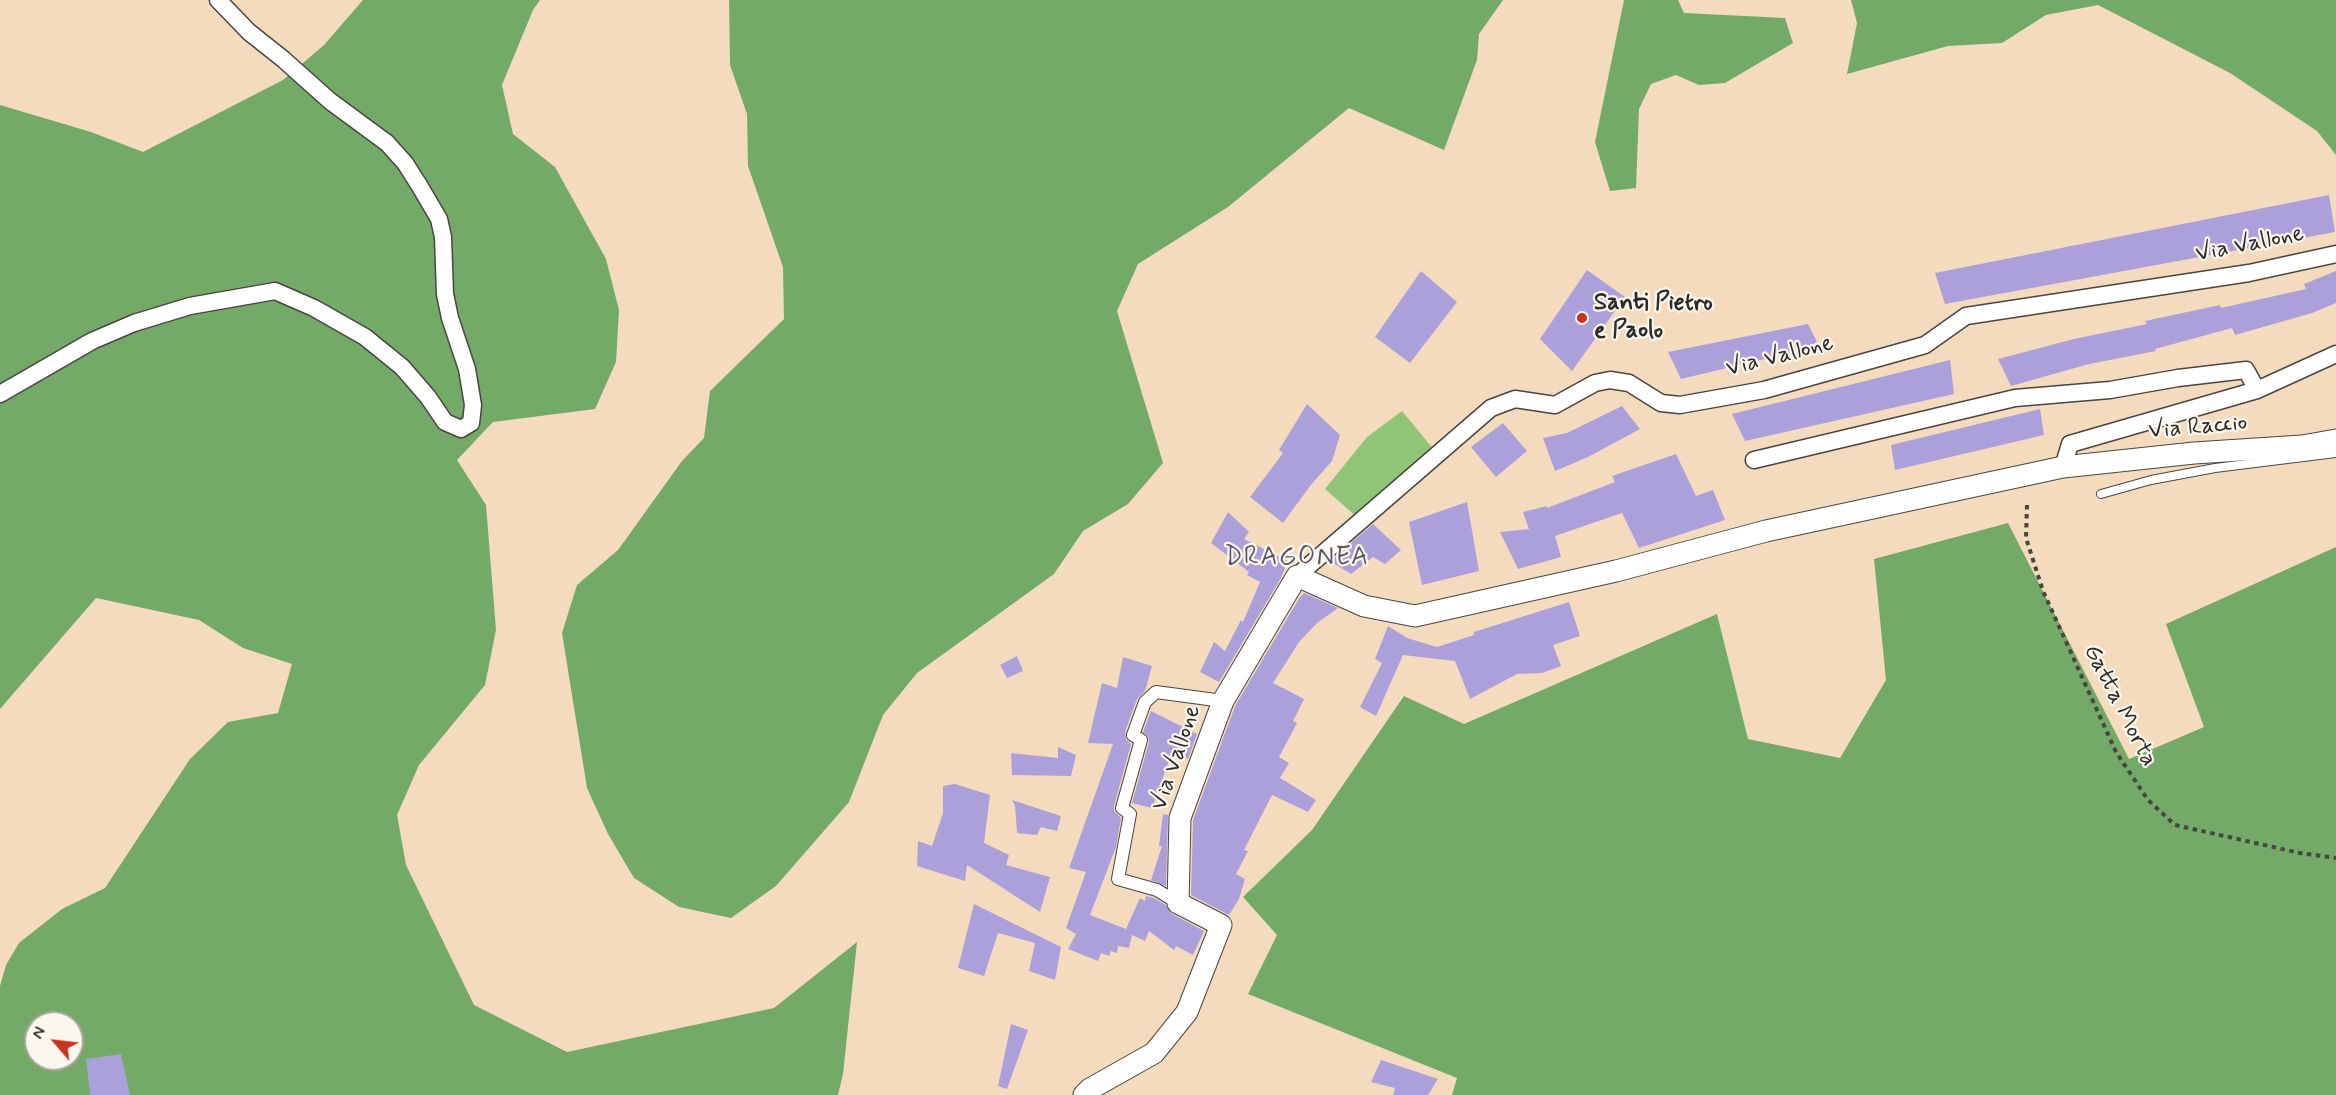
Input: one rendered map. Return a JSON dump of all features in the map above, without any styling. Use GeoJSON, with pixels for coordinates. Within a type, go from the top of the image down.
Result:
{"type":"FeatureCollection","features":[{"type":"Feature","properties":{"kind":"street"},"geometry":{"type":"LineString","coordinates":[[0,394],[92,341],[134,323],[190,306],[275,291],[314,308],[365,337],[402,368],[428,397],[445,422],[461,429],[471,423],[474,405],[467,369],[450,318],[445,294],[443,237],[439,219],[419,185],[405,163],[387,143],[330,101],[249,32],[218,0]]}},
{"type":"Feature","properties":{"kind":"street","name":"Via Vallone"},"geometry":{"type":"LineString","coordinates":[[1178,903],[1180,818],[1223,701],[1297,576],[1491,408],[1515,399],[1555,405],[1595,383],[1610,380],[1629,383],[1661,403],[1680,405],[1764,390],[1925,345],[1966,316],[2249,273],[2336,254]]}},
{"type":"Feature","properties":{"kind":"street"},"geometry":{"type":"LineString","coordinates":[[1297,576],[1364,606],[1415,616],[1616,571],[1767,531],[2063,467],[2070,444],[2257,390],[2336,354]]}},
{"type":"Feature","properties":{"kind":"street"},"geometry":{"type":"LineString","coordinates":[[1754,460],[2015,398],[2110,390],[2178,378],[2246,370],[2257,390]]}},
{"type":"Feature","properties":{"kind":"street","name":"Via Raccio"},"geometry":{"type":"LineString","coordinates":[[2063,467],[2194,453],[2302,446],[2336,440]]}},
{"type":"Feature","properties":{"kind":"street","name":"Via Vallone"},"geometry":{"type":"LineString","coordinates":[[1084,1095],[1090,1089],[1154,1053],[1187,1012],[1221,925],[1157,890],[1118,879],[1130,814],[1122,808],[1141,740],[1133,735],[1145,702],[1156,692],[1223,701]]}},
{"type":"Feature","properties":{"kind":"lane"},"geometry":{"type":"LineString","coordinates":[[2101,494],[2151,480],[2215,468],[2336,453]]}},
{"type":"Feature","properties":{"kind":"path","name":"Gatta Morta"},"geometry":{"type":"LineString","coordinates":[[2027,505],[2026,538],[2043,591],[2116,752],[2148,800],[2175,825],[2300,853],[2336,858]]}},
{"type":"Feature","properties":{"kind":"green space"},"geometry":{"type":"Polygon","coordinates":[[[363,0],[540,0],[533,10],[502,85],[513,134],[555,167],[606,259],[619,310],[616,362],[595,409],[493,422],[457,460],[486,505],[496,630],[485,685],[419,765],[397,815],[406,865],[474,1005],[567,1052],[774,1008],[857,942],[843,1074],[838,1095],[0,1095],[0,986],[6,965],[19,943],[62,909],[105,888],[190,759],[228,722],[278,713],[292,664],[243,648],[199,620],[96,598],[0,709],[0,105],[91,132],[143,152],[283,80],[324,45],[363,0]]]}},
{"type":"Feature","properties":{"kind":"green space"},"geometry":{"type":"Polygon","coordinates":[[[729,0],[1503,0],[1479,34],[1477,60],[1444,150],[1349,108],[1228,207],[1138,264],[1117,311],[1163,463],[1128,504],[1083,531],[1054,574],[917,673],[883,715],[849,802],[776,886],[731,918],[679,907],[634,878],[608,834],[587,788],[562,633],[577,585],[618,550],[682,461],[704,438],[710,391],[784,319],[783,267],[748,166],[747,114],[730,65],[729,0]]]}},
{"type":"Feature","properties":{"kind":"green space"},"geometry":{"type":"Polygon","coordinates":[[[1624,0],[1678,0],[1684,13],[1785,18],[1793,43],[1725,83],[1699,85],[1676,75],[1651,84],[1639,109],[1636,188],[1610,191],[1595,142],[1624,0]]]}},
{"type":"Feature","properties":{"kind":"green space"},"geometry":{"type":"Polygon","coordinates":[[[1851,0],[2336,0],[2336,155],[2317,131],[2230,73],[2098,5],[2046,15],[2002,43],[1948,46],[1847,74],[1857,23],[1851,0]]]}},
{"type":"Feature","properties":{"kind":"green space"},"geometry":{"type":"Polygon","coordinates":[[[1402,411],[1435,451],[1358,518],[1325,489],[1367,437],[1402,411]]]}},
{"type":"Feature","properties":{"kind":"green space"},"geometry":{"type":"Polygon","coordinates":[[[2008,523],[2129,759],[2204,727],[2166,624],[2336,547],[2336,1095],[1452,1095],[1457,1078],[1248,994],[1277,935],[1243,897],[1312,830],[1404,696],[1464,724],[1717,614],[1748,739],[1840,758],[1886,680],[1874,559],[2008,523]]]}},
{"type":"Feature","properties":{"kind":"building"},"geometry":{"type":"Polygon","coordinates":[[[2329,195],[2335,232],[1945,304],[1935,273],[2329,195]]]}},
{"type":"Feature","properties":{"kind":"building","name":"Santi Pietro e Paolo"},"geometry":{"type":"Polygon","coordinates":[[[1587,270],[1625,297],[1572,371],[1540,339],[1587,270]]]}},
{"type":"Feature","properties":{"kind":"building"},"geometry":{"type":"Polygon","coordinates":[[[1421,271],[1457,302],[1410,363],[1375,337],[1421,271]]]}},
{"type":"Feature","properties":{"kind":"building"},"geometry":{"type":"Polygon","coordinates":[[[2336,271],[2336,303],[2312,313],[2235,335],[2232,328],[2155,349],[2156,351],[2089,364],[2011,386],[1998,359],[2074,339],[2147,324],[2145,321],[2220,305],[2221,308],[2306,289],[2304,284],[2336,271]]]}},
{"type":"Feature","properties":{"kind":"building"},"geometry":{"type":"Polygon","coordinates":[[[1808,324],[1819,346],[1681,379],[1668,352],[1808,324]]]}},
{"type":"Feature","properties":{"kind":"building"},"geometry":{"type":"Polygon","coordinates":[[[1950,360],[1954,394],[1745,441],[1732,414],[1950,360]]]}},
{"type":"Feature","properties":{"kind":"building"},"geometry":{"type":"Polygon","coordinates":[[[1307,404],[1340,435],[1332,461],[1283,523],[1250,497],[1283,453],[1279,450],[1307,404]]]}},
{"type":"Feature","properties":{"kind":"building"},"geometry":{"type":"Polygon","coordinates":[[[1622,406],[1640,429],[1588,457],[1555,471],[1543,438],[1567,433],[1622,406]]]}},
{"type":"Feature","properties":{"kind":"building"},"geometry":{"type":"Polygon","coordinates":[[[2040,409],[2044,435],[1895,470],[1891,445],[2040,409]]]}},
{"type":"Feature","properties":{"kind":"building"},"geometry":{"type":"Polygon","coordinates":[[[1503,423],[1527,451],[1496,477],[1471,447],[1503,423]]]}},
{"type":"Feature","properties":{"kind":"building"},"geometry":{"type":"Polygon","coordinates":[[[1676,454],[1696,496],[1713,490],[1725,520],[1639,548],[1622,513],[1555,536],[1561,557],[1518,569],[1500,532],[1529,529],[1523,512],[1547,506],[1547,508],[1615,482],[1612,476],[1676,454]]]}},
{"type":"Feature","properties":{"kind":"building"},"geometry":{"type":"Polygon","coordinates":[[[1467,502],[1479,571],[1422,585],[1409,522],[1467,502]]]}},
{"type":"Feature","properties":{"kind":"building"},"geometry":{"type":"Polygon","coordinates":[[[1228,512],[1249,532],[1244,539],[1288,561],[1281,578],[1219,682],[1200,672],[1214,642],[1225,651],[1241,620],[1243,622],[1260,582],[1247,575],[1249,572],[1211,543],[1228,512]]]}},
{"type":"Feature","properties":{"kind":"building"},"geometry":{"type":"Polygon","coordinates":[[[1373,524],[1401,550],[1385,564],[1373,557],[1351,574],[1330,561],[1373,524]]]}},
{"type":"Feature","properties":{"kind":"building"},"geometry":{"type":"Polygon","coordinates":[[[1304,593],[1338,608],[1317,623],[1299,642],[1273,683],[1304,699],[1293,721],[1297,723],[1279,757],[1289,763],[1280,778],[1316,800],[1308,812],[1272,795],[1244,850],[1248,851],[1236,874],[1245,879],[1239,899],[1229,915],[1191,895],[1193,820],[1235,706],[1304,593]]]}},
{"type":"Feature","properties":{"kind":"building"},"geometry":{"type":"Polygon","coordinates":[[[1569,602],[1580,636],[1553,645],[1561,666],[1542,673],[1517,674],[1470,699],[1455,661],[1403,655],[1376,716],[1360,707],[1382,663],[1375,659],[1388,626],[1407,638],[1437,647],[1474,635],[1474,632],[1569,602]]]}},
{"type":"Feature","properties":{"kind":"building"},"geometry":{"type":"Polygon","coordinates":[[[1017,656],[1023,671],[1007,678],[1000,665],[1017,656]]]}},
{"type":"Feature","properties":{"kind":"building"},"geometry":{"type":"Polygon","coordinates":[[[1123,657],[1152,666],[1145,691],[1137,699],[1125,732],[1126,739],[1131,744],[1114,806],[1114,811],[1121,818],[1116,847],[1090,915],[1126,929],[1140,898],[1145,901],[1146,896],[1154,898],[1166,905],[1172,914],[1204,931],[1193,955],[1176,946],[1174,950],[1149,931],[1145,941],[1132,935],[1129,948],[1118,946],[1117,953],[1111,951],[1109,956],[1101,953],[1098,961],[1068,949],[1076,934],[1066,928],[1086,872],[1069,868],[1113,744],[1088,743],[1102,683],[1117,688],[1123,657]]]}},
{"type":"Feature","properties":{"kind":"building"},"geometry":{"type":"Polygon","coordinates":[[[1151,711],[1197,734],[1188,759],[1172,752],[1152,808],[1132,803],[1149,742],[1148,736],[1143,732],[1151,711]]]}},
{"type":"Feature","properties":{"kind":"building"},"geometry":{"type":"Polygon","coordinates":[[[1058,747],[1076,755],[1071,776],[1012,775],[1011,753],[1058,758],[1058,747]]]}},
{"type":"Feature","properties":{"kind":"building"},"geometry":{"type":"Polygon","coordinates":[[[955,784],[990,795],[984,843],[1009,855],[1006,865],[1050,877],[1040,912],[967,865],[965,881],[917,866],[918,841],[932,846],[943,813],[943,786],[955,784]]]}},
{"type":"Feature","properties":{"kind":"building"},"geometry":{"type":"Polygon","coordinates":[[[1012,800],[1061,816],[1057,831],[1041,827],[1037,835],[1017,833],[1015,806],[1012,800]]]}},
{"type":"Feature","properties":{"kind":"building"},"geometry":{"type":"Polygon","coordinates":[[[1163,814],[1168,815],[1166,886],[1151,880],[1162,846],[1159,846],[1163,814]]]}},
{"type":"Feature","properties":{"kind":"building"},"geometry":{"type":"Polygon","coordinates":[[[974,904],[1061,947],[1055,980],[1029,971],[1035,943],[998,933],[984,976],[958,968],[974,904]]]}},
{"type":"Feature","properties":{"kind":"building"},"geometry":{"type":"Polygon","coordinates":[[[1011,1024],[1028,1030],[1007,1089],[998,1086],[1011,1024]]]}},
{"type":"Feature","properties":{"kind":"building"},"geometry":{"type":"Polygon","coordinates":[[[121,1054],[130,1095],[90,1095],[86,1059],[121,1054]]]}},
{"type":"Feature","properties":{"kind":"building"},"geometry":{"type":"Polygon","coordinates":[[[1381,1060],[1438,1079],[1428,1095],[1393,1095],[1395,1088],[1371,1082],[1381,1060]]]}},
{"type":"Feature","properties":{"kind":"place","name":"Santi Pietro e Paolo"},"geometry":{"type":"Point","coordinates":[1582,318]}},
{"type":"Feature","properties":{"kind":"district","name":"DRAGONEA"},"geometry":{"type":"Point","coordinates":[1297,559]}}]}
